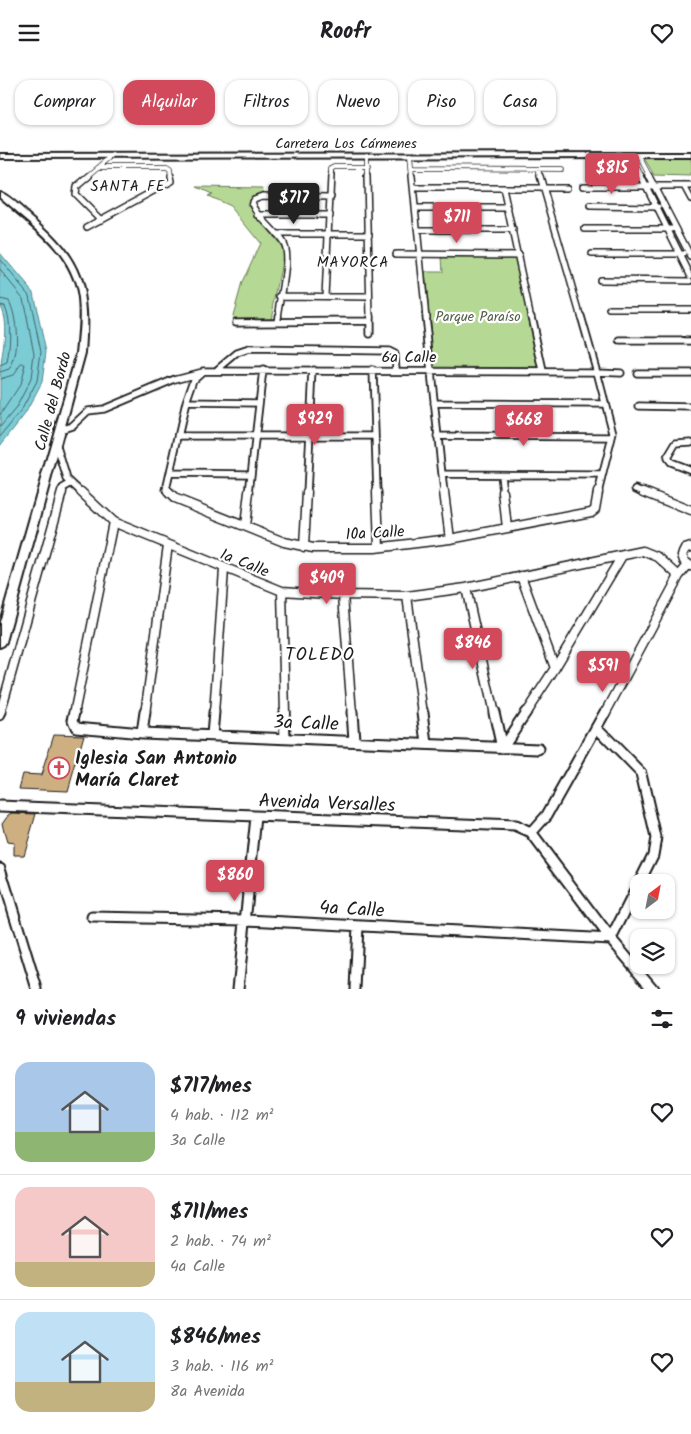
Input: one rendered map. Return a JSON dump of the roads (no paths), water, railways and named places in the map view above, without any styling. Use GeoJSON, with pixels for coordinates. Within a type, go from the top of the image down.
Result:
{"type":"FeatureCollection","features":[{"type":"Feature","properties":{"kind":"main road","name":"Carretera Los Cármenes"},"geometry":{"type":"LineString","coordinates":[[0,156],[691,155]]}},
{"type":"Feature","properties":{"kind":"main road","name":"Calle del Bordo"},"geometry":{"type":"LineString","coordinates":[[0,194],[50,236],[66,256],[80,284],[84,315],[81,353],[0,642]]}},
{"type":"Feature","properties":{"kind":"street"},"geometry":{"type":"LineString","coordinates":[[101,219],[75,194],[76,187],[113,155]]}},
{"type":"Feature","properties":{"kind":"street"},"geometry":{"type":"LineString","coordinates":[[367,155],[370,334]]}},
{"type":"Feature","properties":{"kind":"street"},"geometry":{"type":"LineString","coordinates":[[410,155],[437,436],[450,539]]}},
{"type":"Feature","properties":{"kind":"street"},"geometry":{"type":"LineString","coordinates":[[632,156],[691,276]]}},
{"type":"Feature","properties":{"kind":"street"},"geometry":{"type":"LineString","coordinates":[[639,156],[690,255]]}},
{"type":"Feature","properties":{"kind":"street"},"geometry":{"type":"LineString","coordinates":[[412,166],[560,169]]}},
{"type":"Feature","properties":{"kind":"street"},"geometry":{"type":"LineString","coordinates":[[87,227],[172,181],[170,169],[167,167],[99,167]]}},
{"type":"Feature","properties":{"kind":"street"},"geometry":{"type":"LineString","coordinates":[[325,296],[332,168],[368,167]]}},
{"type":"Feature","properties":{"kind":"street"},"geometry":{"type":"LineString","coordinates":[[442,474],[601,475],[613,433],[545,188],[538,169]]}},
{"type":"Feature","properties":{"kind":"street"},"geometry":{"type":"LineString","coordinates":[[583,186],[691,186]]}},
{"type":"Feature","properties":{"kind":"street"},"geometry":{"type":"LineString","coordinates":[[655,187],[684,187]]}},
{"type":"Feature","properties":{"kind":"street"},"geometry":{"type":"LineString","coordinates":[[684,187],[691,199]]}},
{"type":"Feature","properties":{"kind":"street"},"geometry":{"type":"LineString","coordinates":[[414,188],[567,188]]}},
{"type":"Feature","properties":{"kind":"street"},"geometry":{"type":"LineString","coordinates":[[503,188],[543,371]]}},
{"type":"Feature","properties":{"kind":"street"},"geometry":{"type":"LineString","coordinates":[[277,322],[286,251],[276,234],[258,215],[252,204],[254,199],[259,197],[331,197]]}},
{"type":"Feature","properties":{"kind":"street"},"geometry":{"type":"LineString","coordinates":[[590,206],[665,207]]}},
{"type":"Feature","properties":{"kind":"street"},"geometry":{"type":"LineString","coordinates":[[416,208],[508,208]]}},
{"type":"Feature","properties":{"kind":"street"},"geometry":{"type":"LineString","coordinates":[[258,215],[330,215]]}},
{"type":"Feature","properties":{"kind":"street"},"geometry":{"type":"LineString","coordinates":[[585,229],[677,229]]}},
{"type":"Feature","properties":{"kind":"street"},"geometry":{"type":"LineString","coordinates":[[418,230],[513,230]]}},
{"type":"Feature","properties":{"kind":"street"},"geometry":{"type":"LineString","coordinates":[[276,234],[369,234]]}},
{"type":"Feature","properties":{"kind":"street"},"geometry":{"type":"LineString","coordinates":[[396,254],[519,255]]}},
{"type":"Feature","properties":{"kind":"street"},"geometry":{"type":"LineString","coordinates":[[592,254],[690,255]]}},
{"type":"Feature","properties":{"kind":"street"},"geometry":{"type":"LineString","coordinates":[[600,279],[691,281]]}},
{"type":"Feature","properties":{"kind":"street"},"geometry":{"type":"LineString","coordinates":[[280,296],[369,297]]}},
{"type":"Feature","properties":{"kind":"street"},"geometry":{"type":"LineString","coordinates":[[610,309],[691,309]]}},
{"type":"Feature","properties":{"kind":"street"},"geometry":{"type":"LineString","coordinates":[[236,322],[369,321]]}},
{"type":"Feature","properties":{"kind":"street"},"geometry":{"type":"LineString","coordinates":[[620,341],[691,341]]}},
{"type":"Feature","properties":{"kind":"street"},"geometry":{"type":"LineString","coordinates":[[218,369],[237,353],[249,349],[389,351],[395,354],[396,370]]}},
{"type":"Feature","properties":{"kind":"street","name":"6a Calle"},"geometry":{"type":"LineString","coordinates":[[60,430],[72,426],[88,411],[104,409],[175,379],[218,369],[621,373]]}},
{"type":"Feature","properties":{"kind":"street"},"geometry":{"type":"LineString","coordinates":[[245,526],[263,369]]}},
{"type":"Feature","properties":{"kind":"street"},"geometry":{"type":"LineString","coordinates":[[304,547],[313,370]]}},
{"type":"Feature","properties":{"kind":"street"},"geometry":{"type":"LineString","coordinates":[[373,370],[379,547]]}},
{"type":"Feature","properties":{"kind":"street"},"geometry":{"type":"LineString","coordinates":[[201,373],[194,379],[186,402],[170,473],[251,475]]}},
{"type":"Feature","properties":{"kind":"street"},"geometry":{"type":"LineString","coordinates":[[637,373],[691,373]]}},
{"type":"Feature","properties":{"kind":"street"},"geometry":{"type":"LineString","coordinates":[[186,402],[259,403]]}},
{"type":"Feature","properties":{"kind":"street"},"geometry":{"type":"LineString","coordinates":[[434,403],[605,404]]}},
{"type":"Feature","properties":{"kind":"street"},"geometry":{"type":"LineString","coordinates":[[639,406],[691,407]]}},
{"type":"Feature","properties":{"kind":"street"},"geometry":{"type":"LineString","coordinates":[[179,436],[375,436]]}},
{"type":"Feature","properties":{"kind":"street"},"geometry":{"type":"LineString","coordinates":[[437,436],[611,437]]}},
{"type":"Feature","properties":{"kind":"street"},"geometry":{"type":"LineString","coordinates":[[691,442],[676,443],[667,458],[670,462],[691,470]]}},
{"type":"Feature","properties":{"kind":"street","name":"1a Calle"},"geometry":{"type":"LineString","coordinates":[[56,443],[70,484],[112,522],[282,591],[344,595],[407,596],[466,587],[642,551],[649,551],[659,557],[680,575]]}},
{"type":"Feature","properties":{"kind":"street","name":"10a Calle"},"geometry":{"type":"LineString","coordinates":[[170,473],[166,490],[168,494],[284,542],[304,547],[379,547],[450,539],[590,512],[595,509],[598,503],[601,475]]}},
{"type":"Feature","properties":{"kind":"street"},"geometry":{"type":"LineString","coordinates":[[501,475],[507,527]]}},
{"type":"Feature","properties":{"kind":"street"},"geometry":{"type":"LineString","coordinates":[[0,715],[62,488],[70,484]]}},
{"type":"Feature","properties":{"kind":"street"},"geometry":{"type":"LineString","coordinates":[[636,489],[691,511]]}},
{"type":"Feature","properties":{"kind":"street","name":"3a Calle"},"geometry":{"type":"LineString","coordinates":[[112,522],[73,724],[76,727],[142,733],[354,740],[502,749],[539,749]]}},
{"type":"Feature","properties":{"kind":"street"},"geometry":{"type":"LineString","coordinates":[[142,733],[168,545]]}},
{"type":"Feature","properties":{"kind":"street"},"geometry":{"type":"LineString","coordinates":[[653,989],[610,939],[531,833],[547,815],[598,728],[680,575],[690,565],[683,559],[682,555],[685,549],[691,547]]}},
{"type":"Feature","properties":{"kind":"street"},"geometry":{"type":"LineString","coordinates":[[502,749],[622,556]]}},
{"type":"Feature","properties":{"kind":"street"},"geometry":{"type":"LineString","coordinates":[[212,735],[224,569]]}},
{"type":"Feature","properties":{"kind":"street"},"geometry":{"type":"LineString","coordinates":[[521,576],[554,668]]}},
{"type":"Feature","properties":{"kind":"street"},"geometry":{"type":"LineString","coordinates":[[466,587],[502,749]]}},
{"type":"Feature","properties":{"kind":"street"},"geometry":{"type":"LineString","coordinates":[[282,591],[285,738]]}},
{"type":"Feature","properties":{"kind":"street"},"geometry":{"type":"LineString","coordinates":[[344,595],[354,740]]}},
{"type":"Feature","properties":{"kind":"street"},"geometry":{"type":"LineString","coordinates":[[407,596],[427,744]]}},
{"type":"Feature","properties":{"kind":"street"},"geometry":{"type":"LineString","coordinates":[[598,728],[640,773],[656,838],[653,855],[644,874]]}},
{"type":"Feature","properties":{"kind":"street","name":"Avenida Versalles"},"geometry":{"type":"LineString","coordinates":[[0,806],[515,826],[531,833]]}},
{"type":"Feature","properties":{"kind":"street"},"geometry":{"type":"LineString","coordinates":[[238,989],[256,817]]}},
{"type":"Feature","properties":{"kind":"street"},"geometry":{"type":"LineString","coordinates":[[0,868],[37,989]]}},
{"type":"Feature","properties":{"kind":"street"},"geometry":{"type":"LineString","coordinates":[[610,939],[630,900]]}},
{"type":"Feature","properties":{"kind":"street","name":"4a Calle"},"geometry":{"type":"LineString","coordinates":[[92,917],[246,920],[610,939]]}},
{"type":"Feature","properties":{"kind":"street"},"geometry":{"type":"LineString","coordinates":[[356,989],[358,926]]}},
{"type":"Feature","properties":{"kind":"water"},"geometry":{"type":"Polygon","coordinates":[[[0,253],[33,292],[46,352],[42,382],[25,414],[0,446],[0,376],[5,331],[0,306],[0,253]]]}},
{"type":"Feature","properties":{"kind":"place","name":"Iglesia San Antonio María Claret"},"geometry":{"type":"Point","coordinates":[59,768]}},
{"type":"Feature","properties":{"kind":"district","name":"SANTA FE"},"geometry":{"type":"Point","coordinates":[128,186]}},
{"type":"Feature","properties":{"kind":"district","name":"MAYORCA"},"geometry":{"type":"Point","coordinates":[353,262]}},
{"type":"Feature","properties":{"kind":"district","name":"TOLEDO"},"geometry":{"type":"Point","coordinates":[320,654]}},
{"type":"Feature","properties":{"kind":"park label","name":"Parque Paraíso"},"geometry":{"type":"Point","coordinates":[478,316]}}]}
